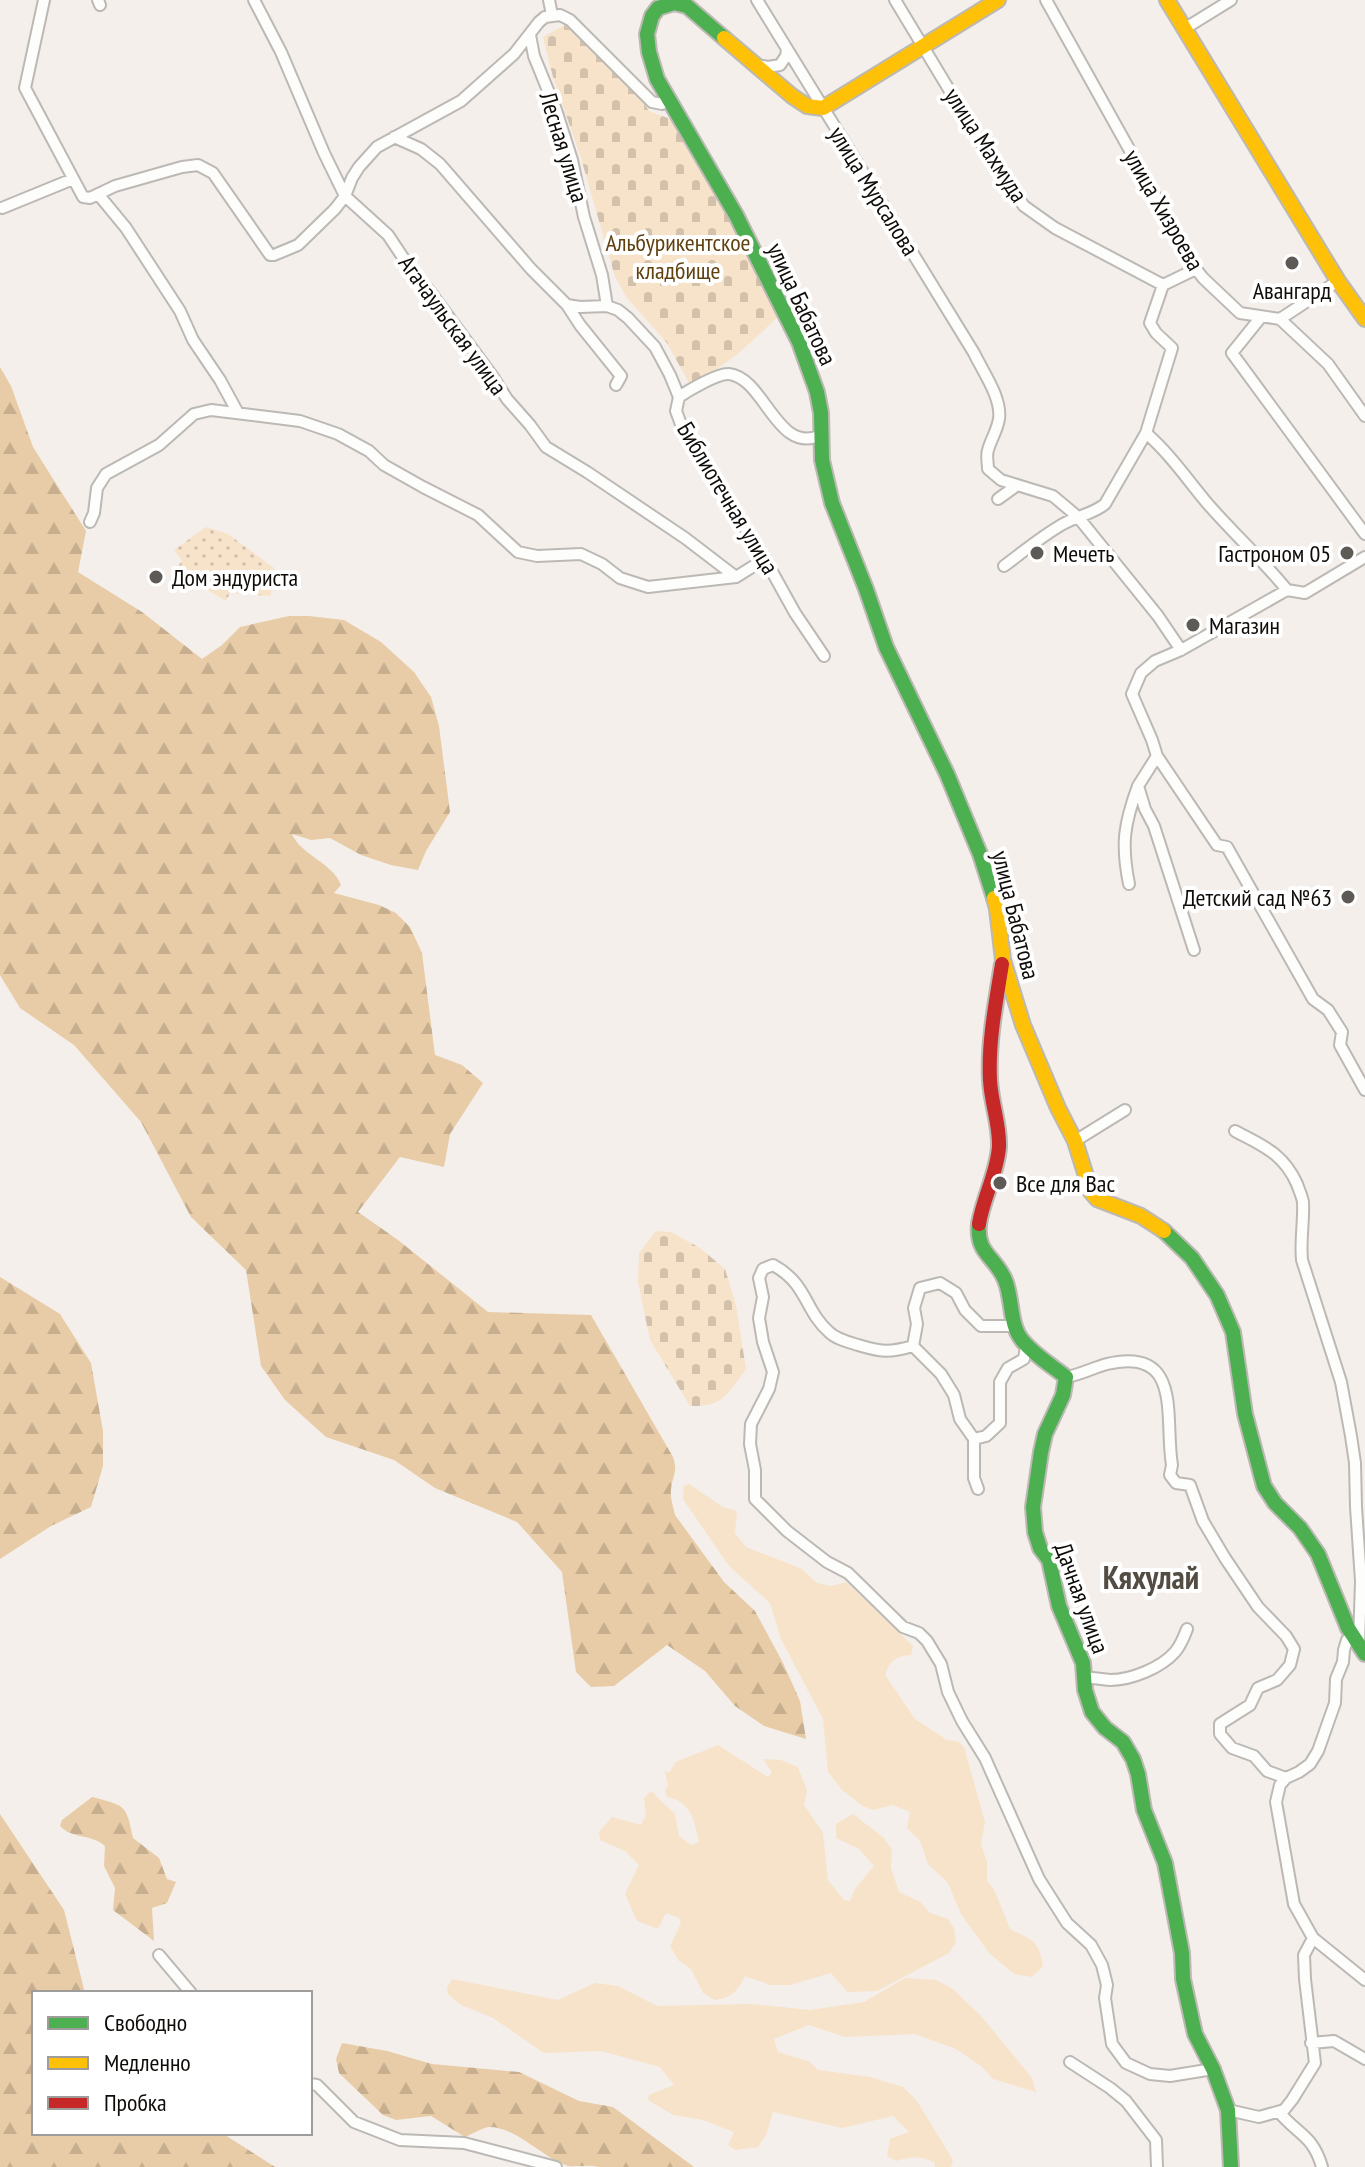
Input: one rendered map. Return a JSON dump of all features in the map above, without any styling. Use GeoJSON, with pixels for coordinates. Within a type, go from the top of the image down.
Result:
{"type":"FeatureCollection","features":[{"type":"Feature","properties":{"kind":"street"},"geometry":{"type":"LineString","coordinates":[[44,0],[25,88],[83,197],[90,198],[115,186],[157,173],[198,165],[213,173],[267,253],[274,255],[298,245],[335,209],[345,196],[352,178],[377,147],[461,101],[514,54],[539,22],[552,15],[565,16],[570,20],[652,102],[662,104],[669,101]]}},
{"type":"Feature","properties":{"kind":"street","name":"Агачаульская улица"},"geometry":{"type":"LineString","coordinates":[[254,0],[281,52],[345,196],[388,235],[403,260],[546,447],[685,538],[736,577]]}},
{"type":"Feature","properties":{"kind":"street"},"geometry":{"type":"LineString","coordinates":[[549,0],[552,15]]}},
{"type":"Feature","properties":{"kind":"street","name":"улица Мурсалова"},"geometry":{"type":"LineString","coordinates":[[757,0],[974,353],[996,400],[999,415],[987,452],[988,469],[1001,480],[1016,486]]}},
{"type":"Feature","properties":{"kind":"street","name":"улица Махмуда"},"geometry":{"type":"LineString","coordinates":[[895,0],[992,161],[1024,206],[1055,228],[1163,285]]}},
{"type":"Feature","properties":{"kind":"street"},"geometry":{"type":"LineString","coordinates":[[757,65],[807,106],[823,108],[998,0]]}},
{"type":"Feature","properties":{"kind":"street","name":"улица Хизроева"},"geometry":{"type":"LineString","coordinates":[[1046,0],[1196,269],[1240,313],[1280,319]]}},
{"type":"Feature","properties":{"kind":"street"},"geometry":{"type":"LineString","coordinates":[[1167,0],[1338,281],[1365,319]]}},
{"type":"Feature","properties":{"kind":"street"},"geometry":{"type":"LineString","coordinates":[[1184,29],[1231,0]]}},
{"type":"Feature","properties":{"kind":"street","name":"улица Бабатова"},"geometry":{"type":"LineString","coordinates":[[757,65],[687,6],[674,3],[653,13],[647,45],[657,79],[736,215],[799,342],[817,392],[821,413],[822,460],[832,503],[886,647],[942,762],[980,854],[997,909],[1003,960],[1023,1025],[1075,1141],[1088,1185],[1097,1199],[1141,1216],[1163,1230],[1192,1258],[1217,1295],[1233,1332],[1245,1414],[1264,1486],[1318,1554],[1360,1644]]}},
{"type":"Feature","properties":{"kind":"street","name":"Лесная улица"},"geometry":{"type":"LineString","coordinates":[[530,35],[534,56],[572,160],[607,306]]}},
{"type":"Feature","properties":{"kind":"street"},"geometry":{"type":"LineString","coordinates":[[757,65],[780,65],[787,49]]}},
{"type":"Feature","properties":{"kind":"street"},"geometry":{"type":"LineString","coordinates":[[394,137],[421,149],[440,164],[531,269],[567,305],[621,376],[616,385]]}},
{"type":"Feature","properties":{"kind":"street"},"geometry":{"type":"LineString","coordinates":[[2,208],[73,179]]}},
{"type":"Feature","properties":{"kind":"street"},"geometry":{"type":"LineString","coordinates":[[98,194],[126,228],[180,311],[193,340],[238,413]]}},
{"type":"Feature","properties":{"kind":"street"},"geometry":{"type":"LineString","coordinates":[[1004,566],[1046,534],[1105,504],[1146,433],[1172,348],[1150,323],[1163,285],[1196,269]]}},
{"type":"Feature","properties":{"kind":"street"},"geometry":{"type":"LineString","coordinates":[[1338,281],[1280,319],[1328,364],[1365,416]]}},
{"type":"Feature","properties":{"kind":"street"},"geometry":{"type":"LineString","coordinates":[[567,305],[607,306]]}},
{"type":"Feature","properties":{"kind":"street","name":"Библиотечная улица"},"geometry":{"type":"LineString","coordinates":[[607,306],[628,318],[655,347],[679,397],[676,411],[682,427],[824,656]]}},
{"type":"Feature","properties":{"kind":"street"},"geometry":{"type":"LineString","coordinates":[[1261,317],[1232,353],[1365,534]]}},
{"type":"Feature","properties":{"kind":"street"},"geometry":{"type":"LineString","coordinates":[[679,397],[721,375],[736,376],[795,436],[803,439],[821,435]]}},
{"type":"Feature","properties":{"kind":"street"},"geometry":{"type":"LineString","coordinates":[[90,522],[97,488],[106,474],[159,445],[194,414],[211,410],[300,421],[338,434],[369,451],[384,465],[478,515],[518,552],[537,556],[581,554],[602,564],[620,578],[648,587],[736,577],[765,559]]}},
{"type":"Feature","properties":{"kind":"street"},"geometry":{"type":"LineString","coordinates":[[1146,433],[1287,590]]}},
{"type":"Feature","properties":{"kind":"street"},"geometry":{"type":"LineString","coordinates":[[998,499],[1016,486],[1053,496],[1078,517],[1158,616],[1181,650]]}},
{"type":"Feature","properties":{"kind":"street"},"geometry":{"type":"LineString","coordinates":[[1365,557],[1305,593],[1287,590],[1181,650],[1155,661],[1135,682],[1132,694],[1157,756],[1217,845],[1227,847],[1313,999],[1328,1010],[1342,1032],[1340,1045],[1365,1090]]}},
{"type":"Feature","properties":{"kind":"street"},"geometry":{"type":"LineString","coordinates":[[1129,884],[1123,854],[1126,825],[1138,786],[1157,756]]}},
{"type":"Feature","properties":{"kind":"street"},"geometry":{"type":"LineString","coordinates":[[1138,786],[1194,950]]}},
{"type":"Feature","properties":{"kind":"street"},"geometry":{"type":"LineString","coordinates":[[1003,960],[989,1063],[999,1148],[984,1199],[978,1234],[981,1250],[1004,1277],[1016,1332],[1026,1346],[1066,1377],[1121,1363],[1149,1365],[1158,1374],[1169,1406],[1170,1475],[1176,1483],[1190,1485],[1200,1513],[1225,1558],[1258,1607],[1294,1649],[1290,1665],[1277,1680],[1258,1688],[1250,1705],[1220,1724],[1220,1734],[1232,1748],[1254,1756],[1267,1771],[1286,1778]]}},
{"type":"Feature","properties":{"kind":"street"},"geometry":{"type":"LineString","coordinates":[[1075,1141],[1125,1110]]}},
{"type":"Feature","properties":{"kind":"street"},"geometry":{"type":"LineString","coordinates":[[1235,1131],[1281,1158],[1303,1198],[1302,1260],[1341,1382],[1355,1463],[1361,1581],[1360,1644],[1347,1640],[1336,1679],[1335,1703],[1318,1751],[1310,1764],[1280,1785],[1276,1802],[1294,1904],[1313,1938],[1365,1980]]}},
{"type":"Feature","properties":{"kind":"street"},"geometry":{"type":"LineString","coordinates":[[913,1346],[884,1353],[831,1335],[797,1282],[773,1265],[763,1269],[759,1278],[763,1297],[759,1318],[773,1372],[769,1389],[751,1424],[755,1499],[799,1541],[848,1573],[903,1627],[919,1633],[927,1641],[941,1664],[953,1702],[985,1758],[1039,1879],[1067,1923],[1091,1945],[1102,1965],[1107,1985],[1105,1998],[1112,2044],[1126,2063],[1150,2074],[1170,2076],[1213,2069]]}},
{"type":"Feature","properties":{"kind":"street"},"geometry":{"type":"LineString","coordinates":[[913,1346],[917,1324],[914,1308],[920,1288],[940,1283],[956,1293],[965,1310],[981,1326],[1015,1326]]}},
{"type":"Feature","properties":{"kind":"street"},"geometry":{"type":"LineString","coordinates":[[913,1346],[941,1374],[954,1395],[960,1419],[974,1439],[974,1478],[978,1489]]}},
{"type":"Feature","properties":{"kind":"street"},"geometry":{"type":"LineString","coordinates":[[974,1439],[986,1436],[1000,1423],[1000,1382],[1008,1368],[1024,1359],[1026,1346]]}},
{"type":"Feature","properties":{"kind":"street","name":"Дачная улица"},"geometry":{"type":"LineString","coordinates":[[1066,1377],[1063,1395],[1045,1434],[1033,1507],[1037,1540],[1049,1560],[1059,1606],[1083,1663],[1085,1690],[1092,1712],[1105,1728],[1123,1742],[1138,1774],[1144,1810],[1165,1863],[1195,2034],[1213,2069],[1228,2110],[1231,2167]]}},
{"type":"Feature","properties":{"kind":"street"},"geometry":{"type":"LineString","coordinates":[[1084,1677],[1111,1680],[1146,1671],[1173,1655],[1187,1629]]}},
{"type":"Feature","properties":{"kind":"street"},"geometry":{"type":"LineString","coordinates":[[1228,2110],[1259,2117],[1284,2110],[1315,2063],[1304,1955],[1313,1938]]}},
{"type":"Feature","properties":{"kind":"street"},"geometry":{"type":"LineString","coordinates":[[159,1955],[189,1991]]}},
{"type":"Feature","properties":{"kind":"street"},"geometry":{"type":"LineString","coordinates":[[1311,2043],[1334,2041],[1365,2059]]}},
{"type":"Feature","properties":{"kind":"street"},"geometry":{"type":"LineString","coordinates":[[1070,2062],[1126,2101],[1156,2140],[1157,2167]]}},
{"type":"Feature","properties":{"kind":"street"},"geometry":{"type":"LineString","coordinates":[[312,2084],[317,2085],[354,2122],[400,2140],[464,2143],[556,2167]]}},
{"type":"Feature","properties":{"kind":"street"},"geometry":{"type":"LineString","coordinates":[[1279,2112],[1314,2145],[1322,2167]]}},
{"type":"Feature","properties":{"kind":"green space","name":"Альбурикентское кладбище"},"geometry":{"type":"Polygon","coordinates":[[[565,25],[639,96],[649,111],[673,120],[755,257],[782,313],[727,362],[689,383],[667,343],[627,298],[615,277],[543,37],[565,25]]]}},
{"type":"Feature","properties":{"kind":"green space"},"geometry":{"type":"Polygon","coordinates":[[[0,367],[11,386],[33,447],[86,531],[78,572],[142,612],[202,659],[240,627],[289,616],[344,620],[381,642],[414,672],[431,697],[439,726],[450,812],[418,870],[361,855],[330,838],[311,840],[292,834],[303,848],[337,877],[341,885],[334,893],[379,905],[396,913],[410,927],[422,953],[435,1055],[462,1065],[483,1083],[450,1134],[444,1167],[400,1157],[358,1212],[488,1312],[591,1315],[673,1457],[675,1470],[671,1492],[675,1515],[724,1582],[755,1611],[800,1701],[806,1739],[764,1726],[735,1706],[705,1671],[667,1645],[614,1686],[591,1687],[576,1672],[562,1572],[517,1522],[435,1488],[394,1460],[326,1437],[285,1400],[261,1366],[246,1270],[191,1217],[141,1122],[74,1045],[20,1008],[0,975],[0,367]]]}},
{"type":"Feature","properties":{"kind":"green space"},"geometry":{"type":"Polygon","coordinates":[[[206,527],[228,534],[274,568],[271,596],[230,593],[226,601],[175,570],[182,561],[174,550],[206,527]]]}},
{"type":"Feature","properties":{"kind":"green space"},"geometry":{"type":"Polygon","coordinates":[[[656,1231],[671,1232],[700,1248],[725,1269],[736,1305],[746,1369],[724,1397],[710,1404],[690,1406],[650,1340],[638,1282],[639,1253],[656,1231]]]}},
{"type":"Feature","properties":{"kind":"green space"},"geometry":{"type":"Polygon","coordinates":[[[0,1277],[60,1314],[91,1363],[103,1431],[103,1466],[91,1507],[51,1526],[0,1559],[0,1277]]]}},
{"type":"Feature","properties":{"kind":"green space"},"geometry":{"type":"Polygon","coordinates":[[[689,1484],[723,1507],[737,1511],[735,1533],[746,1547],[802,1569],[817,1583],[831,1586],[846,1582],[913,1646],[911,1655],[894,1660],[885,1675],[915,1719],[964,1747],[985,1822],[981,1844],[987,1862],[987,1881],[994,1889],[1010,1929],[1037,1946],[1043,1966],[1032,1977],[1014,1974],[989,1953],[961,1914],[948,1883],[928,1864],[920,1841],[907,1828],[910,1812],[893,1805],[873,1810],[863,1806],[842,1790],[828,1772],[823,1719],[781,1639],[770,1603],[729,1566],[683,1499],[684,1486],[689,1484]]]}},
{"type":"Feature","properties":{"kind":"green space"},"geometry":{"type":"Polygon","coordinates":[[[718,1745],[768,1777],[772,1772],[763,1759],[781,1760],[798,1767],[807,1790],[804,1805],[823,1833],[828,1880],[844,1900],[850,1901],[855,1889],[874,1866],[859,1849],[836,1838],[836,1824],[853,1814],[884,1838],[892,1850],[891,1868],[899,1892],[920,1902],[930,1913],[948,1919],[954,1928],[956,1942],[949,1953],[877,1991],[847,1992],[831,1973],[790,1985],[770,1985],[745,1976],[737,1990],[725,1998],[715,2000],[703,1993],[691,1969],[678,1960],[670,1946],[681,1923],[679,1918],[666,1913],[658,1929],[637,1921],[625,1894],[639,1865],[625,1851],[600,1840],[599,1832],[612,1817],[641,1825],[646,1815],[644,1798],[651,1791],[675,1814],[679,1836],[691,1845],[699,1842],[687,1808],[667,1797],[665,1771],[669,1773],[676,1762],[718,1745]]]}},
{"type":"Feature","properties":{"kind":"green space"},"geometry":{"type":"Polygon","coordinates":[[[92,1797],[123,1808],[133,1838],[159,1858],[167,1879],[176,1882],[167,1903],[152,1908],[154,1941],[113,1910],[115,1888],[104,1866],[105,1846],[60,1826],[62,1820],[92,1797]]]}},
{"type":"Feature","properties":{"kind":"green space"},"geometry":{"type":"Polygon","coordinates":[[[0,1814],[64,1910],[84,1991],[32,1991],[32,2135],[225,2135],[275,2167],[0,2167],[0,1814]]]}},
{"type":"Feature","properties":{"kind":"green space"},"geometry":{"type":"Polygon","coordinates":[[[905,1978],[936,1980],[953,1989],[982,2017],[1032,2078],[1036,2092],[993,2079],[981,2066],[956,2049],[915,2034],[845,2037],[809,2025],[774,2039],[778,2052],[810,2062],[818,2070],[870,2077],[903,2087],[917,2101],[953,2160],[951,2167],[935,2167],[930,2160],[920,2158],[896,2161],[887,2156],[890,2139],[909,2132],[893,2116],[842,2128],[773,2112],[766,2135],[758,2147],[736,2150],[728,2145],[734,2132],[703,2120],[673,2115],[648,2100],[649,2095],[674,2085],[660,2067],[601,2051],[544,2053],[493,2018],[459,2004],[448,1994],[447,1988],[452,1979],[558,2000],[595,1983],[618,1986],[657,2006],[752,2004],[810,2010],[864,2002],[905,1978]]]}},
{"type":"Feature","properties":{"kind":"green space"},"geometry":{"type":"Polygon","coordinates":[[[342,2043],[387,2051],[432,2064],[519,2072],[579,2101],[613,2107],[694,2167],[568,2166],[499,2128],[489,2127],[465,2137],[431,2116],[396,2120],[383,2115],[339,2073],[336,2059],[342,2043]]]}},
{"type":"Feature","properties":{"kind":"traffic: fast"},"geometry":{"type":"LineString","coordinates":[[724,38],[687,6],[674,3],[658,8],[652,16],[647,34],[657,79],[736,215],[799,342],[817,392],[821,413],[822,460],[832,503],[886,647],[947,774],[980,854],[994,898]]}},
{"type":"Feature","properties":{"kind":"traffic: fast"},"geometry":{"type":"LineString","coordinates":[[979,1224],[983,1249],[1005,1280],[1018,1334],[1032,1350],[1066,1377],[1063,1395],[1045,1434],[1041,1452],[1033,1507],[1035,1532],[1040,1548],[1049,1560],[1059,1606],[1083,1663],[1085,1690],[1092,1712],[1105,1728],[1123,1742],[1138,1774],[1144,1810],[1165,1863],[1195,2034],[1213,2069],[1228,2110],[1231,2167]]}},
{"type":"Feature","properties":{"kind":"traffic: fast"},"geometry":{"type":"LineString","coordinates":[[1164,1231],[1192,1258],[1217,1295],[1233,1332],[1245,1414],[1264,1486],[1318,1554],[1348,1628],[1365,1654]]}},
{"type":"Feature","properties":{"kind":"traffic: slow"},"geometry":{"type":"LineString","coordinates":[[724,38],[792,96],[807,106],[823,108],[998,0]]}},
{"type":"Feature","properties":{"kind":"traffic: slow"},"geometry":{"type":"LineString","coordinates":[[1167,0],[1338,281],[1365,319]]}},
{"type":"Feature","properties":{"kind":"traffic: slow"},"geometry":{"type":"LineString","coordinates":[[994,898],[1003,960],[1023,1025],[1075,1141],[1091,1192],[1097,1199],[1141,1216],[1164,1231]]}},
{"type":"Feature","properties":{"kind":"traffic: jam"},"geometry":{"type":"LineString","coordinates":[[979,1224],[999,1147],[991,1089],[990,1051],[1002,964]]}},
{"type":"Feature","properties":{"kind":"place","name":"Авангард"},"geometry":{"type":"Point","coordinates":[1292,263]}},
{"type":"Feature","properties":{"kind":"place","name":"Мечеть"},"geometry":{"type":"Point","coordinates":[1037,553]}},
{"type":"Feature","properties":{"kind":"place","name":"Гастроном 05"},"geometry":{"type":"Point","coordinates":[1347,553]}},
{"type":"Feature","properties":{"kind":"place","name":"Дом эндуриста"},"geometry":{"type":"Point","coordinates":[156,577]}},
{"type":"Feature","properties":{"kind":"place","name":"Магазин"},"geometry":{"type":"Point","coordinates":[1193,625]}},
{"type":"Feature","properties":{"kind":"place","name":"Детский сад №63"},"geometry":{"type":"Point","coordinates":[1348,897]}},
{"type":"Feature","properties":{"kind":"place","name":"Все для Вас"},"geometry":{"type":"Point","coordinates":[1000,1183]}},
{"type":"Feature","properties":{"kind":"district","name":"Кяхулай"},"geometry":{"type":"Point","coordinates":[1151,1577]}}]}
